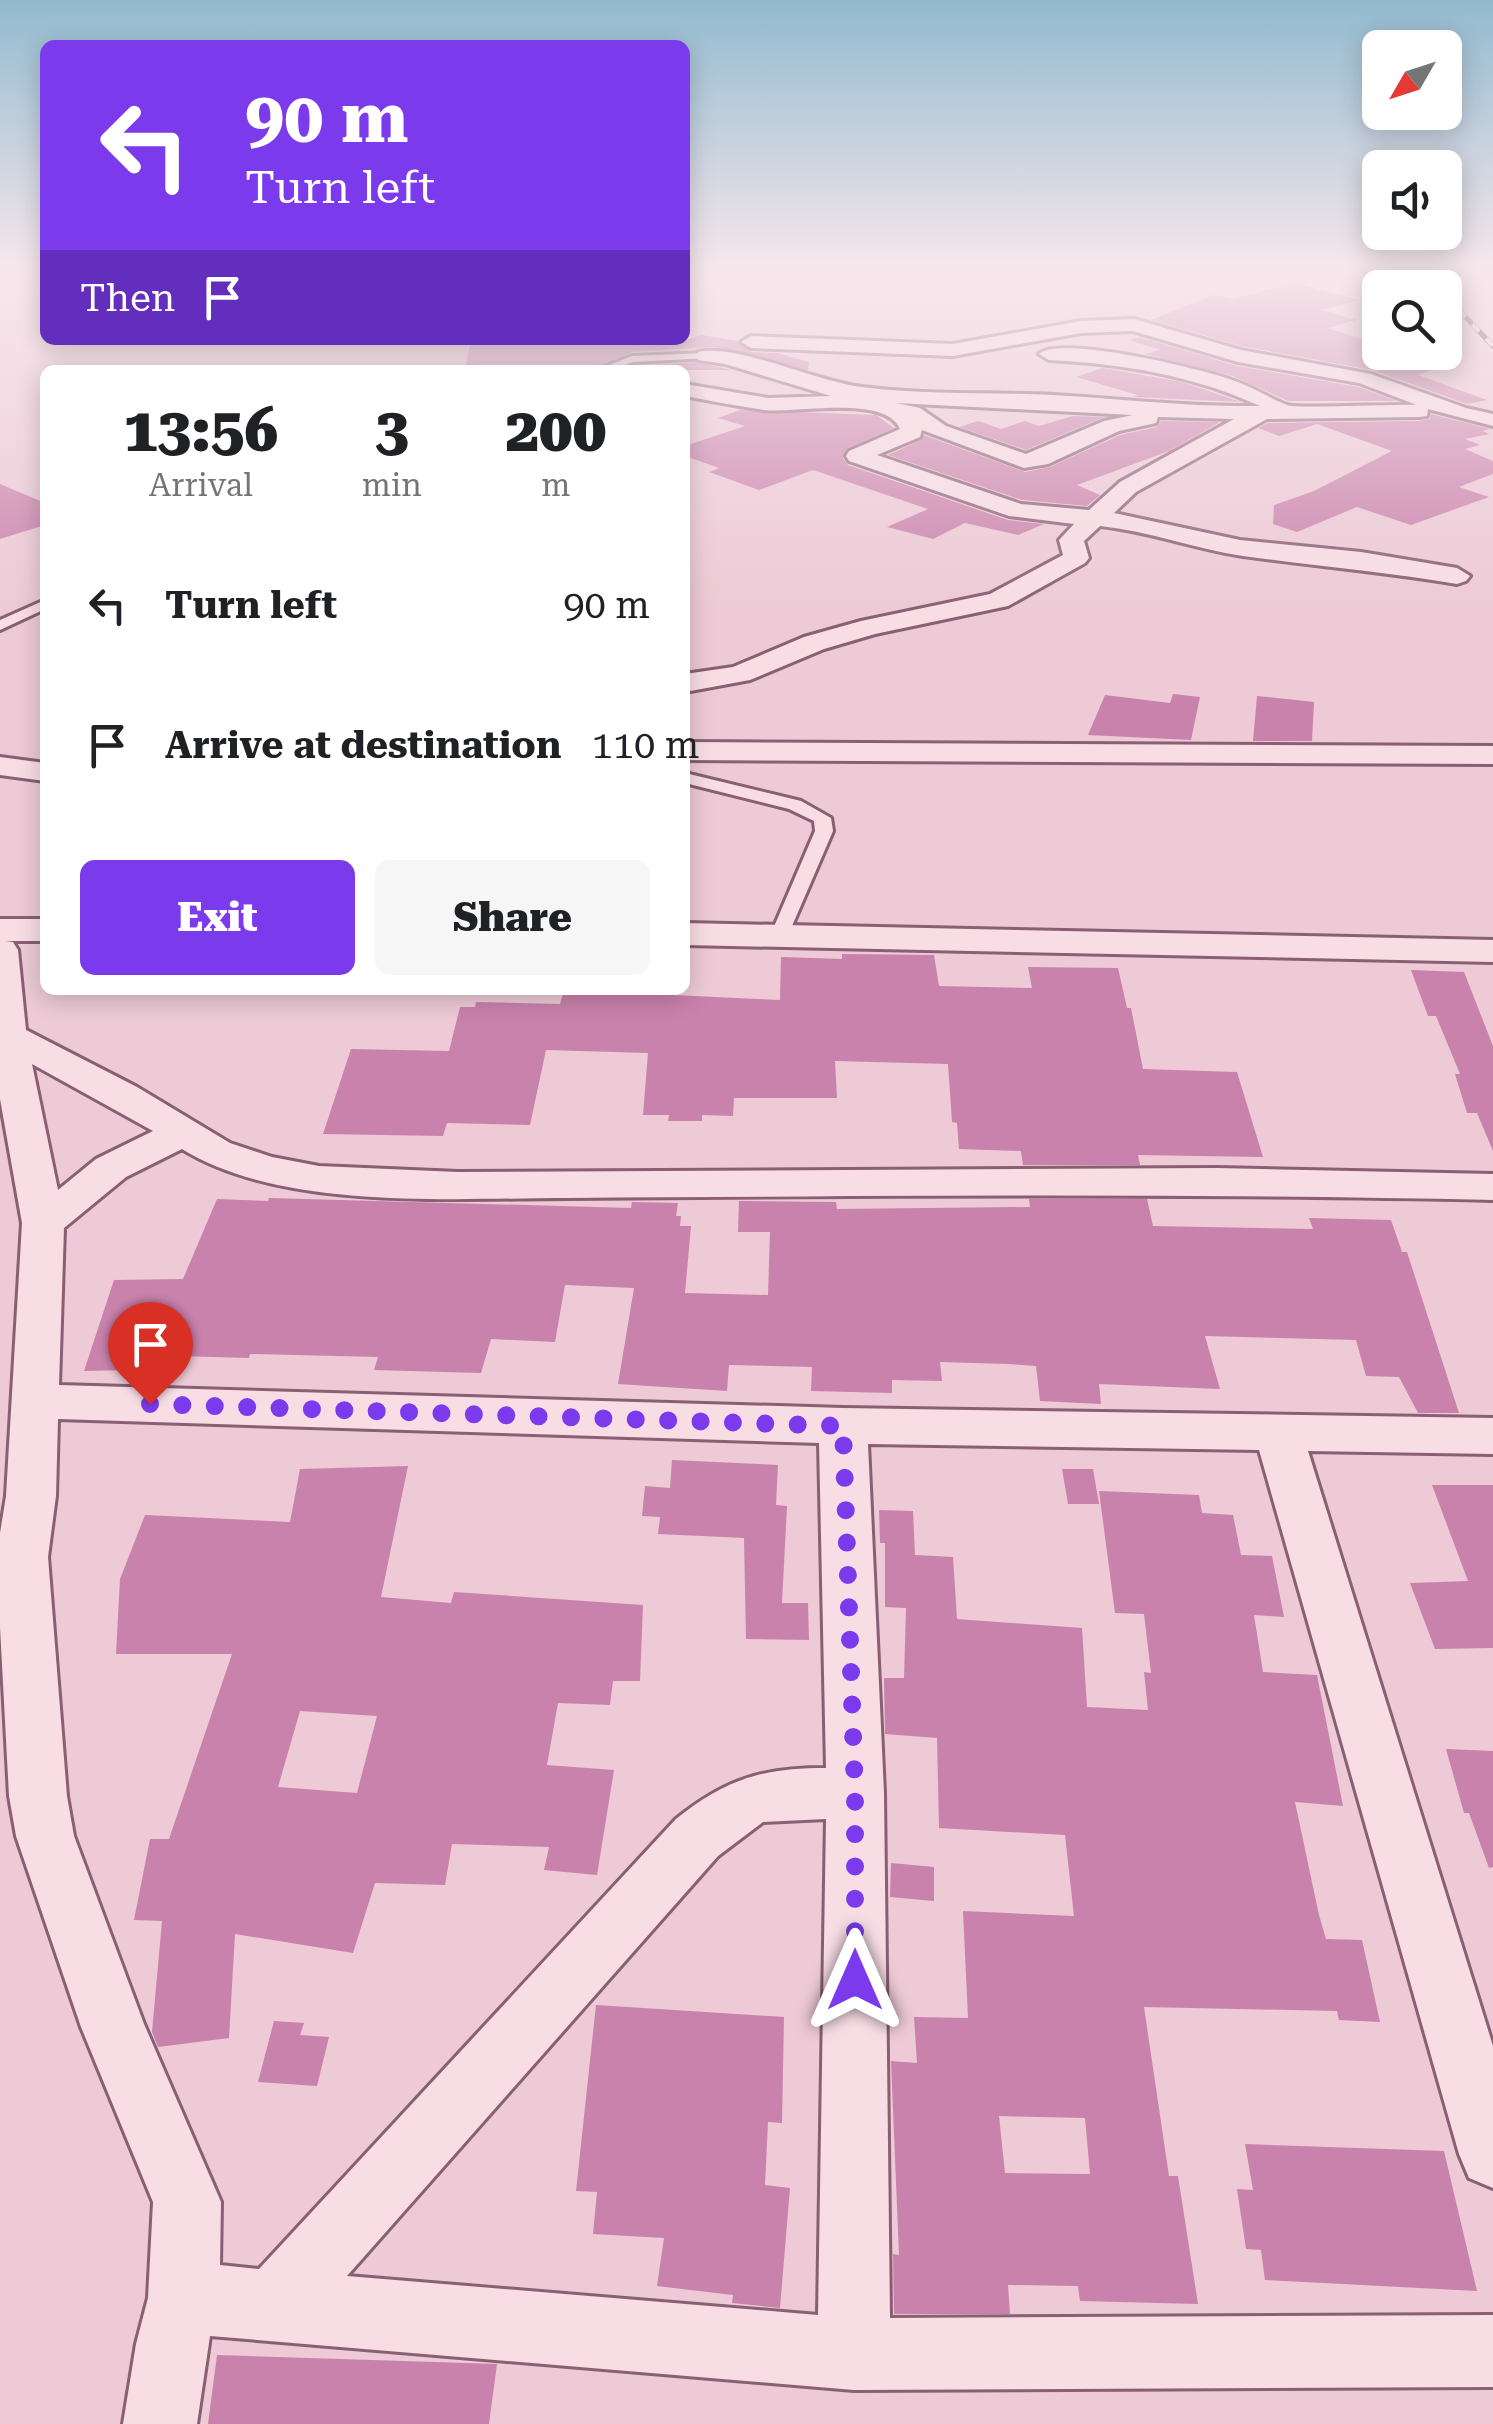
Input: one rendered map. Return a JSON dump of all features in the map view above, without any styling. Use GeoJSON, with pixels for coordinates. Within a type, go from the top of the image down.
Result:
{"type":"FeatureCollection","features":[{"type":"Feature","properties":{"kind":"street"},"geometry":{"type":"LineString","coordinates":[[814,384],[874,396],[1066,402],[1172,412],[1295,414],[1337,407],[1460,413]]}},
{"type":"Feature","properties":{"kind":"street"},"geometry":{"type":"LineString","coordinates":[[1225,384],[1295,414]]}},
{"type":"Feature","properties":{"kind":"street"},"geometry":{"type":"LineString","coordinates":[[1381,384],[1460,413],[1493,420]]}},
{"type":"Feature","properties":{"kind":"street"},"geometry":{"type":"LineString","coordinates":[[834,390],[857,402]]}},
{"type":"Feature","properties":{"kind":"street"},"geometry":{"type":"LineString","coordinates":[[690,391],[768,404],[857,402],[882,406],[912,414],[938,431],[1024,461],[1040,459],[1112,426],[1172,412]]}},
{"type":"Feature","properties":{"kind":"street"},"geometry":{"type":"LineString","coordinates":[[882,406],[902,414],[910,422],[912,432],[857,456],[1018,510],[1097,516],[1240,548],[1361,560],[1457,576]]}},
{"type":"Feature","properties":{"kind":"street"},"geometry":{"type":"LineString","coordinates":[[690,682],[740,674],[814,644],[871,627],[999,600],[1076,558],[1072,540],[1128,487],[1262,412]]}},
{"type":"Feature","properties":{"kind":"street"},"geometry":{"type":"LineString","coordinates":[[690,750],[1493,755]]}},
{"type":"Feature","properties":{"kind":"street"},"geometry":{"type":"LineString","coordinates":[[0,766],[40,771]]}},
{"type":"Feature","properties":{"kind":"street"},"geometry":{"type":"LineString","coordinates":[[0,930],[40,930]]}},
{"type":"Feature","properties":{"kind":"street"},"geometry":{"type":"LineString","coordinates":[[690,934],[1493,951]]}},
{"type":"Feature","properties":{"kind":"street"},"geometry":{"type":"LineString","coordinates":[[0,950],[8,1036],[44,1224],[30,1496],[22,1558],[40,1809],[45,1836],[113,2027],[187,2202],[184,2298],[172,2344],[160,2424]]}},
{"type":"Feature","properties":{"kind":"street"},"geometry":{"type":"LineString","coordinates":[[8,1036],[123,1095],[216,1152],[264,1169],[319,1179],[458,1185],[1216,1180],[1493,1186]]}},
{"type":"Feature","properties":{"kind":"street"},"geometry":{"type":"LineString","coordinates":[[44,1224],[111,1168],[181,1133]]}},
{"type":"Feature","properties":{"kind":"street"},"geometry":{"type":"LineString","coordinates":[[35,1401],[843,1426],[1493,1436]]}},
{"type":"Feature","properties":{"kind":"street"},"geometry":{"type":"LineString","coordinates":[[843,1426],[855,1793],[854,2354]]}},
{"type":"Feature","properties":{"kind":"street"},"geometry":{"type":"LineString","coordinates":[[1279,1434],[1493,2154]]}},
{"type":"Feature","properties":{"kind":"street"},"geometry":{"type":"LineString","coordinates":[[271,2308],[600,1946],[638,1896],[724,1815],[760,1798],[855,1793]]}},
{"type":"Feature","properties":{"kind":"street"},"geometry":{"type":"LineString","coordinates":[[184,2298],[854,2354],[1493,2351]]}},
{"type":"Feature","properties":{"kind":"lane"},"geometry":{"type":"LineString","coordinates":[[0,626],[40,608]]}},
{"type":"Feature","properties":{"kind":"lane"},"geometry":{"type":"LineString","coordinates":[[690,779],[796,805],[822,818],[824,831],[779,936]]}},
{"type":"Feature","properties":{"kind":"building"},"geometry":{"type":"Polygon","coordinates":[[[1101,384],[1188,384],[1241,402],[1133,397],[1138,395],[1101,384]]]}},
{"type":"Feature","properties":{"kind":"building"},"geometry":{"type":"Polygon","coordinates":[[[1251,384],[1341,384],[1397,401],[1288,401],[1251,384]]]}},
{"type":"Feature","properties":{"kind":"building"},"geometry":{"type":"Polygon","coordinates":[[[1411,384],[1443,384],[1487,400],[1467,404],[1411,384]]]}},
{"type":"Feature","properties":{"kind":"building"},"geometry":{"type":"Polygon","coordinates":[[[740,410],[876,415],[894,428],[848,448],[843,458],[848,465],[1008,520],[1044,524],[1018,535],[965,523],[933,539],[887,527],[928,509],[813,470],[759,490],[709,472],[719,468],[690,458],[690,444],[745,426],[718,418],[740,410]]]}},
{"type":"Feature","properties":{"kind":"building"},"geometry":{"type":"Polygon","coordinates":[[[1431,414],[1490,429],[1482,431],[1490,434],[1465,439],[1480,445],[1465,449],[1493,461],[1493,474],[1459,487],[1489,497],[1411,525],[1357,507],[1297,532],[1273,524],[1274,505],[1314,491],[1392,451],[1317,424],[1279,436],[1258,428],[1268,423],[1419,421],[1430,419],[1431,414]]]}},
{"type":"Feature","properties":{"kind":"building"},"geometry":{"type":"Polygon","coordinates":[[[1073,416],[1104,417],[1026,450],[959,427],[978,421],[1001,429],[1025,421],[1039,426],[1073,416]]]}},
{"type":"Feature","properties":{"kind":"building"},"geometry":{"type":"Polygon","coordinates":[[[1161,421],[1220,422],[1169,451],[1077,485],[1100,495],[1087,506],[1022,500],[888,455],[924,435],[1025,472],[1050,467],[1120,435],[1157,427],[1161,421]]]}},
{"type":"Feature","properties":{"kind":"building"},"geometry":{"type":"Polygon","coordinates":[[[0,484],[40,501],[40,527],[0,539],[0,484]]]}},
{"type":"Feature","properties":{"kind":"building"},"geometry":{"type":"Polygon","coordinates":[[[1173,694],[1200,697],[1191,740],[1088,735],[1105,695],[1170,703],[1173,694]]]}},
{"type":"Feature","properties":{"kind":"building"},"geometry":{"type":"Polygon","coordinates":[[[1257,696],[1314,702],[1312,741],[1253,741],[1257,696]]]}},
{"type":"Feature","properties":{"kind":"building"},"geometry":{"type":"Polygon","coordinates":[[[842,954],[934,955],[939,986],[1032,988],[1028,967],[1118,968],[1127,1008],[1131,1008],[1143,1069],[1237,1072],[1263,1157],[1138,1155],[1140,1165],[1023,1165],[1021,1151],[959,1149],[957,1123],[952,1122],[948,1064],[835,1061],[837,1098],[734,1098],[733,1116],[702,1115],[702,1121],[668,1121],[669,1115],[643,1115],[648,1053],[546,1050],[530,1125],[447,1123],[443,1136],[323,1134],[351,1049],[449,1051],[460,1007],[475,1007],[476,1002],[560,1004],[563,995],[780,1000],[781,957],[842,959],[842,954]]]}},
{"type":"Feature","properties":{"kind":"building"},"geometry":{"type":"Polygon","coordinates":[[[1411,970],[1464,972],[1493,1046],[1493,1151],[1477,1113],[1467,1113],[1455,1074],[1460,1074],[1436,1016],[1428,1016],[1411,970]]]}},
{"type":"Feature","properties":{"kind":"building"},"geometry":{"type":"Polygon","coordinates":[[[217,1199],[631,1208],[632,1202],[678,1203],[676,1216],[681,1216],[680,1226],[691,1226],[685,1293],[768,1295],[770,1232],[738,1232],[739,1201],[836,1202],[837,1209],[1030,1207],[1029,1199],[1147,1199],[1153,1226],[1313,1229],[1309,1218],[1391,1220],[1402,1252],[1407,1252],[1459,1413],[1418,1413],[1399,1377],[1366,1376],[1356,1340],[1205,1336],[1220,1389],[1099,1384],[1101,1404],[1040,1401],[1036,1366],[1008,1364],[940,1362],[942,1381],[892,1380],[892,1393],[811,1391],[812,1367],[729,1365],[727,1391],[618,1384],[634,1288],[565,1285],[555,1342],[491,1339],[481,1373],[374,1370],[378,1357],[250,1354],[249,1358],[177,1356],[174,1369],[84,1371],[114,1280],[183,1279],[217,1199]]]}},
{"type":"Feature","properties":{"kind":"building"},"geometry":{"type":"Polygon","coordinates":[[[672,1460],[778,1465],[776,1505],[787,1506],[782,1603],[808,1603],[809,1640],[746,1639],[744,1538],[658,1534],[660,1517],[642,1516],[645,1486],[670,1488],[672,1460]]]}},
{"type":"Feature","properties":{"kind":"building"},"geometry":{"type":"Polygon","coordinates":[[[408,1466],[381,1597],[451,1603],[454,1592],[643,1605],[640,1681],[613,1681],[610,1705],[558,1703],[547,1765],[614,1770],[597,1875],[544,1870],[549,1847],[452,1844],[445,1885],[375,1883],[353,1953],[235,1934],[229,2038],[158,2047],[152,2032],[162,1921],[134,1920],[150,1839],[169,1839],[232,1654],[116,1654],[120,1579],[145,1515],[290,1522],[300,1469],[408,1466]],[[300,1711],[278,1787],[357,1793],[377,1716],[300,1711]]]}},
{"type":"Feature","properties":{"kind":"building"},"geometry":{"type":"Polygon","coordinates":[[[1062,1469],[1093,1469],[1099,1504],[1068,1504],[1062,1469]]]}},
{"type":"Feature","properties":{"kind":"building"},"geometry":{"type":"Polygon","coordinates":[[[1432,1485],[1493,1485],[1493,1648],[1435,1649],[1410,1583],[1468,1581],[1432,1485]]]}},
{"type":"Feature","properties":{"kind":"building"},"geometry":{"type":"Polygon","coordinates":[[[1099,1491],[1199,1495],[1202,1513],[1233,1515],[1241,1555],[1272,1556],[1284,1617],[1254,1615],[1263,1672],[1317,1675],[1343,1806],[1295,1802],[1319,1915],[1326,1939],[1362,1940],[1380,2022],[1339,2020],[1337,2011],[1144,2007],[1169,2176],[1178,2176],[1198,2304],[1080,2301],[1078,2286],[1008,2285],[1010,2314],[894,2314],[893,2254],[899,2255],[891,2061],[917,2063],[914,2017],[968,2018],[963,1911],[1074,1916],[1065,1835],[939,1828],[937,1738],[885,1734],[884,1678],[904,1678],[906,1608],[885,1607],[885,1543],[880,1543],[879,1510],[913,1511],[915,1555],[953,1557],[957,1619],[1082,1628],[1087,1707],[1148,1710],[1144,1672],[1151,1673],[1144,1614],[1115,1613],[1099,1491]],[[999,2116],[1005,2173],[1090,2174],[1085,2118],[999,2116]]]}},
{"type":"Feature","properties":{"kind":"building"},"geometry":{"type":"Polygon","coordinates":[[[1446,1749],[1493,1751],[1493,1867],[1489,1868],[1469,1813],[1464,1813],[1446,1749]]]}},
{"type":"Feature","properties":{"kind":"building"},"geometry":{"type":"Polygon","coordinates":[[[891,1863],[934,1867],[934,1901],[890,1897],[891,1863]]]}},
{"type":"Feature","properties":{"kind":"building"},"geometry":{"type":"Polygon","coordinates":[[[596,2005],[784,2017],[782,2123],[768,2122],[765,2185],[790,2188],[780,2308],[732,2303],[733,2295],[657,2286],[664,2238],[593,2234],[597,2192],[576,2191],[596,2005]]]}},
{"type":"Feature","properties":{"kind":"building"},"geometry":{"type":"Polygon","coordinates":[[[274,2021],[304,2023],[300,2035],[329,2037],[317,2086],[258,2082],[274,2021]]]}},
{"type":"Feature","properties":{"kind":"building"},"geometry":{"type":"Polygon","coordinates":[[[1245,2144],[1444,2151],[1477,2291],[1265,2280],[1261,2250],[1246,2249],[1237,2189],[1253,2190],[1245,2144]]]}},
{"type":"Feature","properties":{"kind":"building"},"geometry":{"type":"Polygon","coordinates":[[[217,2355],[497,2364],[489,2424],[208,2424],[217,2355]]]}},
{"type":"Feature","properties":{"kind":"route"},"geometry":{"type":"LineString","coordinates":[[150,1404],[843,1426],[855,1793],[855,1980]]}}]}
